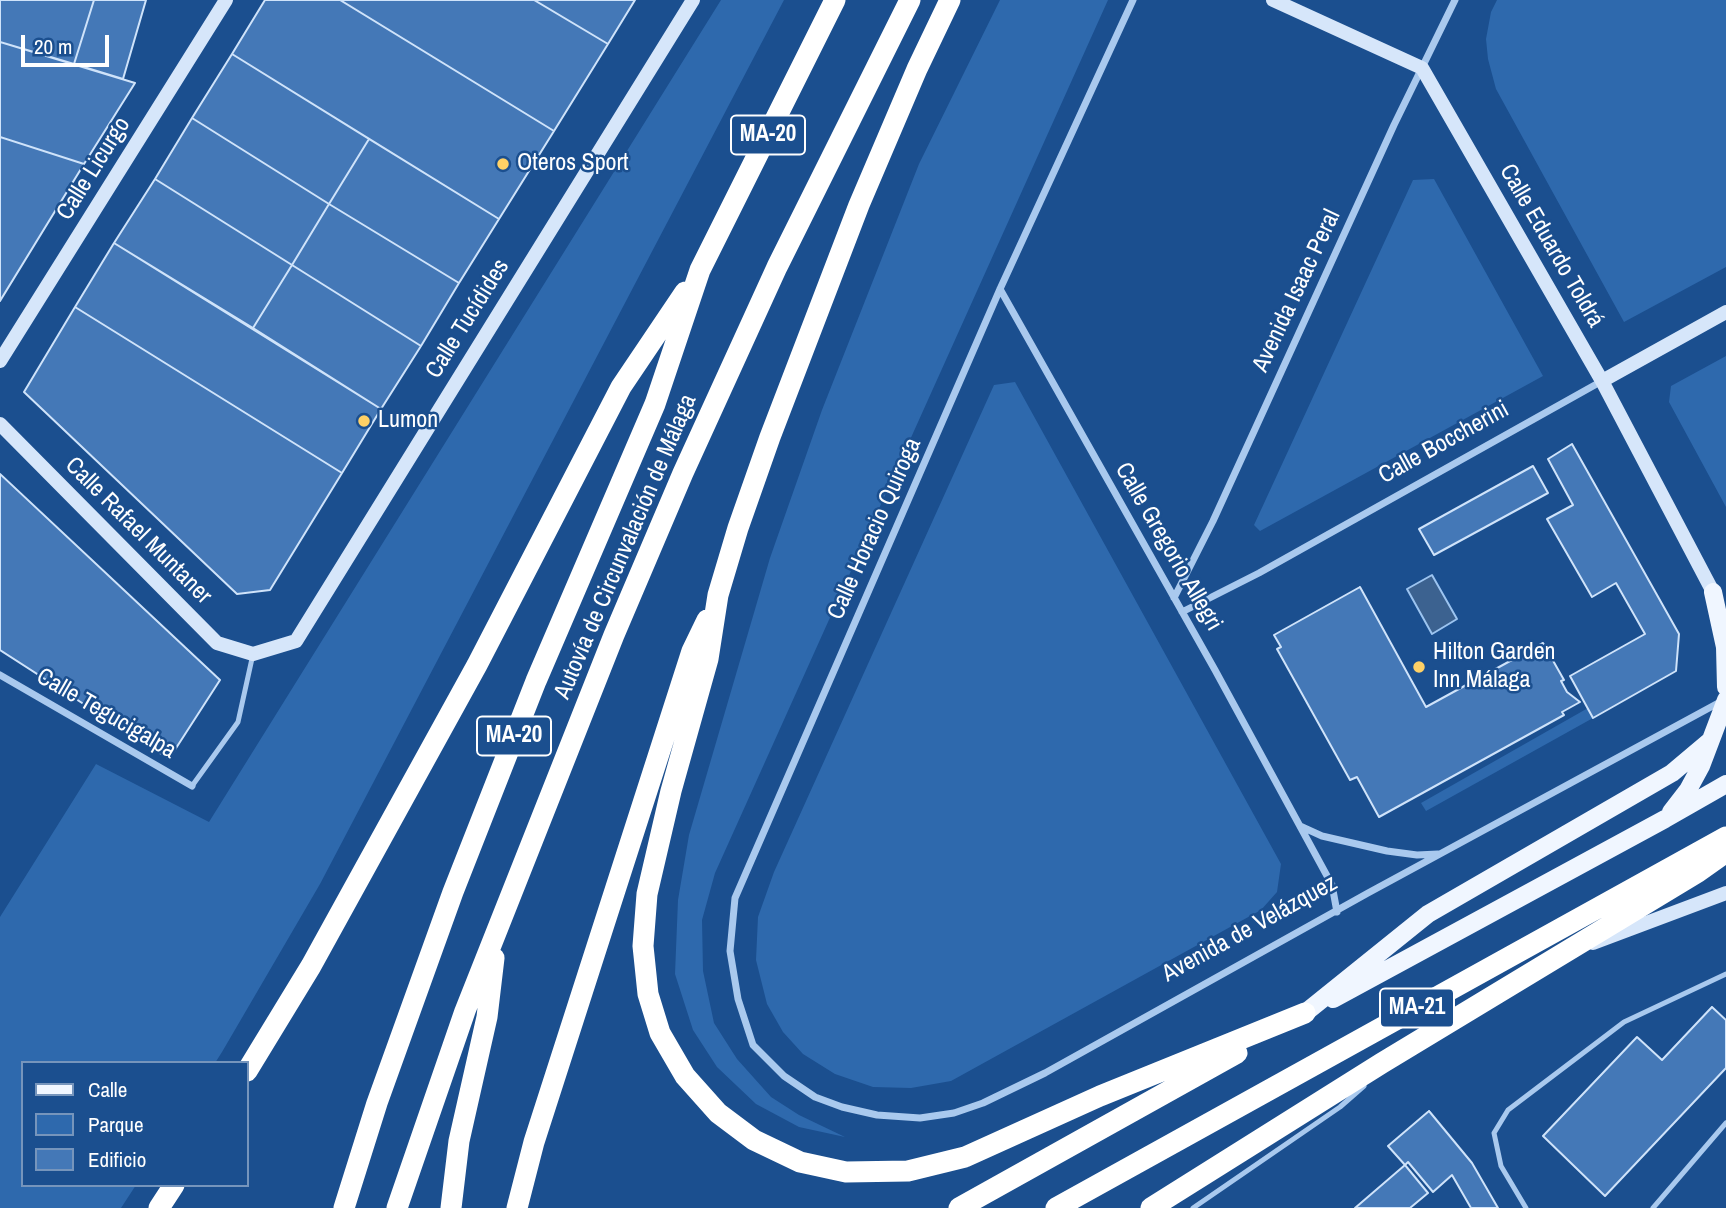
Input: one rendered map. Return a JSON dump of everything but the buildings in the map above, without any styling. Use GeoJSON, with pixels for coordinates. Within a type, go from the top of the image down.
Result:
{"type":"FeatureCollection","features":[{"type":"Feature","properties":{"kind":"highway","name":"Autovía de Circunvalación de Málaga"},"geometry":{"type":"LineString","coordinates":[[344,1208],[377,1103],[453,892],[536,681],[655,404],[700,270],[835,0]]}},
{"type":"Feature","properties":{"kind":"highway","name":"Autovía de Circunvalación de Málaga"},"geometry":{"type":"LineString","coordinates":[[397,1208],[464,1011],[614,635],[683,473],[777,267],[910,0]]}},
{"type":"Feature","properties":{"kind":"highway"},"geometry":{"type":"LineString","coordinates":[[950,0],[917,69],[859,205],[770,437],[738,528],[718,596],[708,659],[671,791],[647,894],[643,946],[648,994],[660,1033],[685,1076],[718,1113],[754,1140],[800,1162],[846,1172],[908,1171],[965,1157],[1100,1096],[1305,1013]]}},
{"type":"Feature","properties":{"kind":"highway"},"geometry":{"type":"LineString","coordinates":[[248,1069],[312,966],[477,665],[621,387],[700,270]]}},
{"type":"Feature","properties":{"kind":"highway"},"geometry":{"type":"LineString","coordinates":[[517,1208],[534,1142],[692,651],[718,596]]}},
{"type":"Feature","properties":{"kind":"highway","name":"MA-21"},"geometry":{"type":"LineString","coordinates":[[1056,1208],[1726,837]]}},
{"type":"Feature","properties":{"kind":"highway"},"geometry":{"type":"LineString","coordinates":[[1152,1208],[1382,1063],[1698,872],[1726,852]]}},
{"type":"Feature","properties":{"kind":"highway"},"geometry":{"type":"LineString","coordinates":[[451,1208],[459,1141],[486,1017],[497,931]]}},
{"type":"Feature","properties":{"kind":"highway"},"geometry":{"type":"LineString","coordinates":[[959,1208],[1106,1128],[1305,1013]]}},
{"type":"Feature","properties":{"kind":"highway"},"geometry":{"type":"LineString","coordinates":[[159,1208],[173,1187]]}},
{"type":"Feature","properties":{"kind":"main road","name":"Calle Licurgo"},"geometry":{"type":"LineString","coordinates":[[0,361],[226,0]]}},
{"type":"Feature","properties":{"kind":"main road","name":"Calle Tucídides"},"geometry":{"type":"LineString","coordinates":[[253,654],[296,641],[693,0]]}},
{"type":"Feature","properties":{"kind":"main road"},"geometry":{"type":"LineString","coordinates":[[1273,0],[1422,68]]}},
{"type":"Feature","properties":{"kind":"main road","name":"Calle Eduardo Toldrá"},"geometry":{"type":"LineString","coordinates":[[1422,68],[1601,381],[1720,598]]}},
{"type":"Feature","properties":{"kind":"main road","name":"Calle Boccherini"},"geometry":{"type":"LineString","coordinates":[[1601,381],[1726,312]]}},
{"type":"Feature","properties":{"kind":"main road","name":"Calle Rafael Muntaner"},"geometry":{"type":"LineString","coordinates":[[0,424],[217,643],[253,654]]}},
{"type":"Feature","properties":{"kind":"main road"},"geometry":{"type":"LineString","coordinates":[[1720,598],[1726,687]]}},
{"type":"Feature","properties":{"kind":"main road"},"geometry":{"type":"LineString","coordinates":[[1665,819],[1688,790],[1726,699]]}},
{"type":"Feature","properties":{"kind":"main road"},"geometry":{"type":"LineString","coordinates":[[1305,1013],[1428,914],[1672,773],[1710,741]]}},
{"type":"Feature","properties":{"kind":"main road"},"geometry":{"type":"LineString","coordinates":[[1305,1013],[1376,978],[1726,784]]}},
{"type":"Feature","properties":{"kind":"main road"},"geometry":{"type":"LineString","coordinates":[[1559,956],[1726,893]]}},
{"type":"Feature","properties":{"kind":"street","name":"Calle Horacio Quiroga"},"geometry":{"type":"LineString","coordinates":[[784,1076],[753,1045],[738,999],[730,951],[735,898],[1000,289],[1133,0]]}},
{"type":"Feature","properties":{"kind":"street","name":"Avenida Isaac Peral"},"geometry":{"type":"LineString","coordinates":[[1174,598],[1213,521],[1394,125],[1455,0]]}},
{"type":"Feature","properties":{"kind":"street","name":"Calle Gregorio Allegri"},"geometry":{"type":"LineString","coordinates":[[1000,289],[1332,885],[1337,912]]}},
{"type":"Feature","properties":{"kind":"street","name":"Calle Boccherini"},"geometry":{"type":"LineString","coordinates":[[1182,612],[1259,573],[1601,381]]}},
{"type":"Feature","properties":{"kind":"street","name":"Calle Tegucigalpa"},"geometry":{"type":"LineString","coordinates":[[0,675],[192,786]]}},
{"type":"Feature","properties":{"kind":"street","name":"Avenida de Velázquez"},"geometry":{"type":"LineString","coordinates":[[784,1076],[815,1097],[877,1115],[920,1118],[954,1113],[983,1103],[1045,1073],[1441,853],[1726,699]]}},
{"type":"Feature","properties":{"kind":"street"},"geometry":{"type":"LineString","coordinates":[[1300,826],[1322,836],[1387,851],[1417,855],[1441,853]]}},
{"type":"Feature","properties":{"kind":"lane"},"geometry":{"type":"LineString","coordinates":[[192,786],[238,722],[253,654]]}},
{"type":"Feature","properties":{"kind":"lane"},"geometry":{"type":"LineString","coordinates":[[1526,1208],[1501,1166],[1493,1133],[1508,1110],[1624,1022],[1726,974]]}},
{"type":"Feature","properties":{"kind":"lane"},"geometry":{"type":"LineString","coordinates":[[1193,1208],[1340,1107],[1366,1084],[1382,1063]]}},
{"type":"Feature","properties":{"kind":"lane"},"geometry":{"type":"LineString","coordinates":[[1653,1208],[1726,1124]]}},
{"type":"Feature","properties":{"kind":"green space"},"geometry":{"type":"Polygon","coordinates":[[[721,0],[784,0],[320,884],[216,1061],[21,1061],[21,1187],[135,1187],[121,1208],[0,1208],[0,917],[96,764],[209,822],[721,0]]]}},
{"type":"Feature","properties":{"kind":"green space"},"geometry":{"type":"Polygon","coordinates":[[[1000,0],[1108,0],[715,873],[702,920],[703,971],[714,1023],[737,1059],[771,1097],[799,1115],[845,1137],[799,1127],[756,1104],[717,1067],[693,1030],[675,974],[678,900],[689,835],[770,558],[822,410],[919,164],[1000,0]]]}},
{"type":"Feature","properties":{"kind":"green space"},"geometry":{"type":"Polygon","coordinates":[[[1497,0],[1726,0],[1726,267],[1624,322],[1496,89],[1486,39],[1491,12],[1497,0]]]}},
{"type":"Feature","properties":{"kind":"green space"},"geometry":{"type":"Polygon","coordinates":[[[1434,179],[1543,376],[1260,531],[1254,525],[1413,180],[1434,179]]]}},
{"type":"Feature","properties":{"kind":"green space"},"geometry":{"type":"Polygon","coordinates":[[[1726,356],[1726,507],[1669,402],[1671,386],[1726,356]]]}},
{"type":"Feature","properties":{"kind":"green space"},"geometry":{"type":"Polygon","coordinates":[[[1015,382],[1281,864],[1277,892],[1261,910],[951,1081],[911,1088],[873,1087],[835,1074],[803,1054],[783,1032],[767,1004],[756,960],[758,917],[774,872],[994,385],[1015,382]]]}},
{"type":"Feature","properties":{"kind":"green space"},"geometry":{"type":"Polygon","coordinates":[[[1588,708],[1593,718],[1426,811],[1421,803],[1588,708]]]}},
{"type":"Feature","properties":{"kind":"shaded area"},"geometry":{"type":"Polygon","coordinates":[[[1432,575],[1457,619],[1432,634],[1407,589],[1432,575]]]}},
{"type":"Feature","properties":{"kind":"place","name":"Oteros Sport"},"geometry":{"type":"Point","coordinates":[503,164]}},
{"type":"Feature","properties":{"kind":"place","name":"Lumon"},"geometry":{"type":"Point","coordinates":[364,421]}},
{"type":"Feature","properties":{"kind":"place","name":"Hilton Garden Inn Málaga"},"geometry":{"type":"Point","coordinates":[1419,667]}}]}
